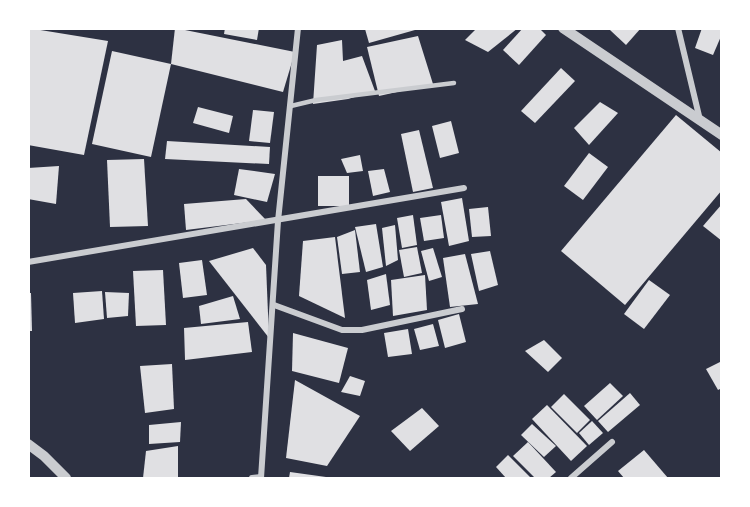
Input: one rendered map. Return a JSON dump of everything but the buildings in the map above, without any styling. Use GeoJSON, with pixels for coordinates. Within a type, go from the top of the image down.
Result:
{"type":"FeatureCollection","features":[{"type":"Feature","properties":{"kind":"street"},"geometry":{"type":"LineString","coordinates":[[252,478],[261,478],[279,221],[298,28]]}},
{"type":"Feature","properties":{"kind":"street"},"geometry":{"type":"LineString","coordinates":[[563,28],[722,135]]}},
{"type":"Feature","properties":{"kind":"street"},"geometry":{"type":"LineString","coordinates":[[678,28],[700,121]]}},
{"type":"Feature","properties":{"kind":"street"},"geometry":{"type":"LineString","coordinates":[[28,262],[464,188]]}},
{"type":"Feature","properties":{"kind":"street"},"geometry":{"type":"LineString","coordinates":[[274,305],[342,330],[362,330],[462,309]]}},
{"type":"Feature","properties":{"kind":"street"},"geometry":{"type":"LineString","coordinates":[[571,478],[612,442]]}},
{"type":"Feature","properties":{"kind":"street"},"geometry":{"type":"LineString","coordinates":[[28,444],[66,478]]}},
{"type":"Feature","properties":{"kind":"lane"},"geometry":{"type":"LineString","coordinates":[[291,106],[316,100],[454,83]]}}]}
